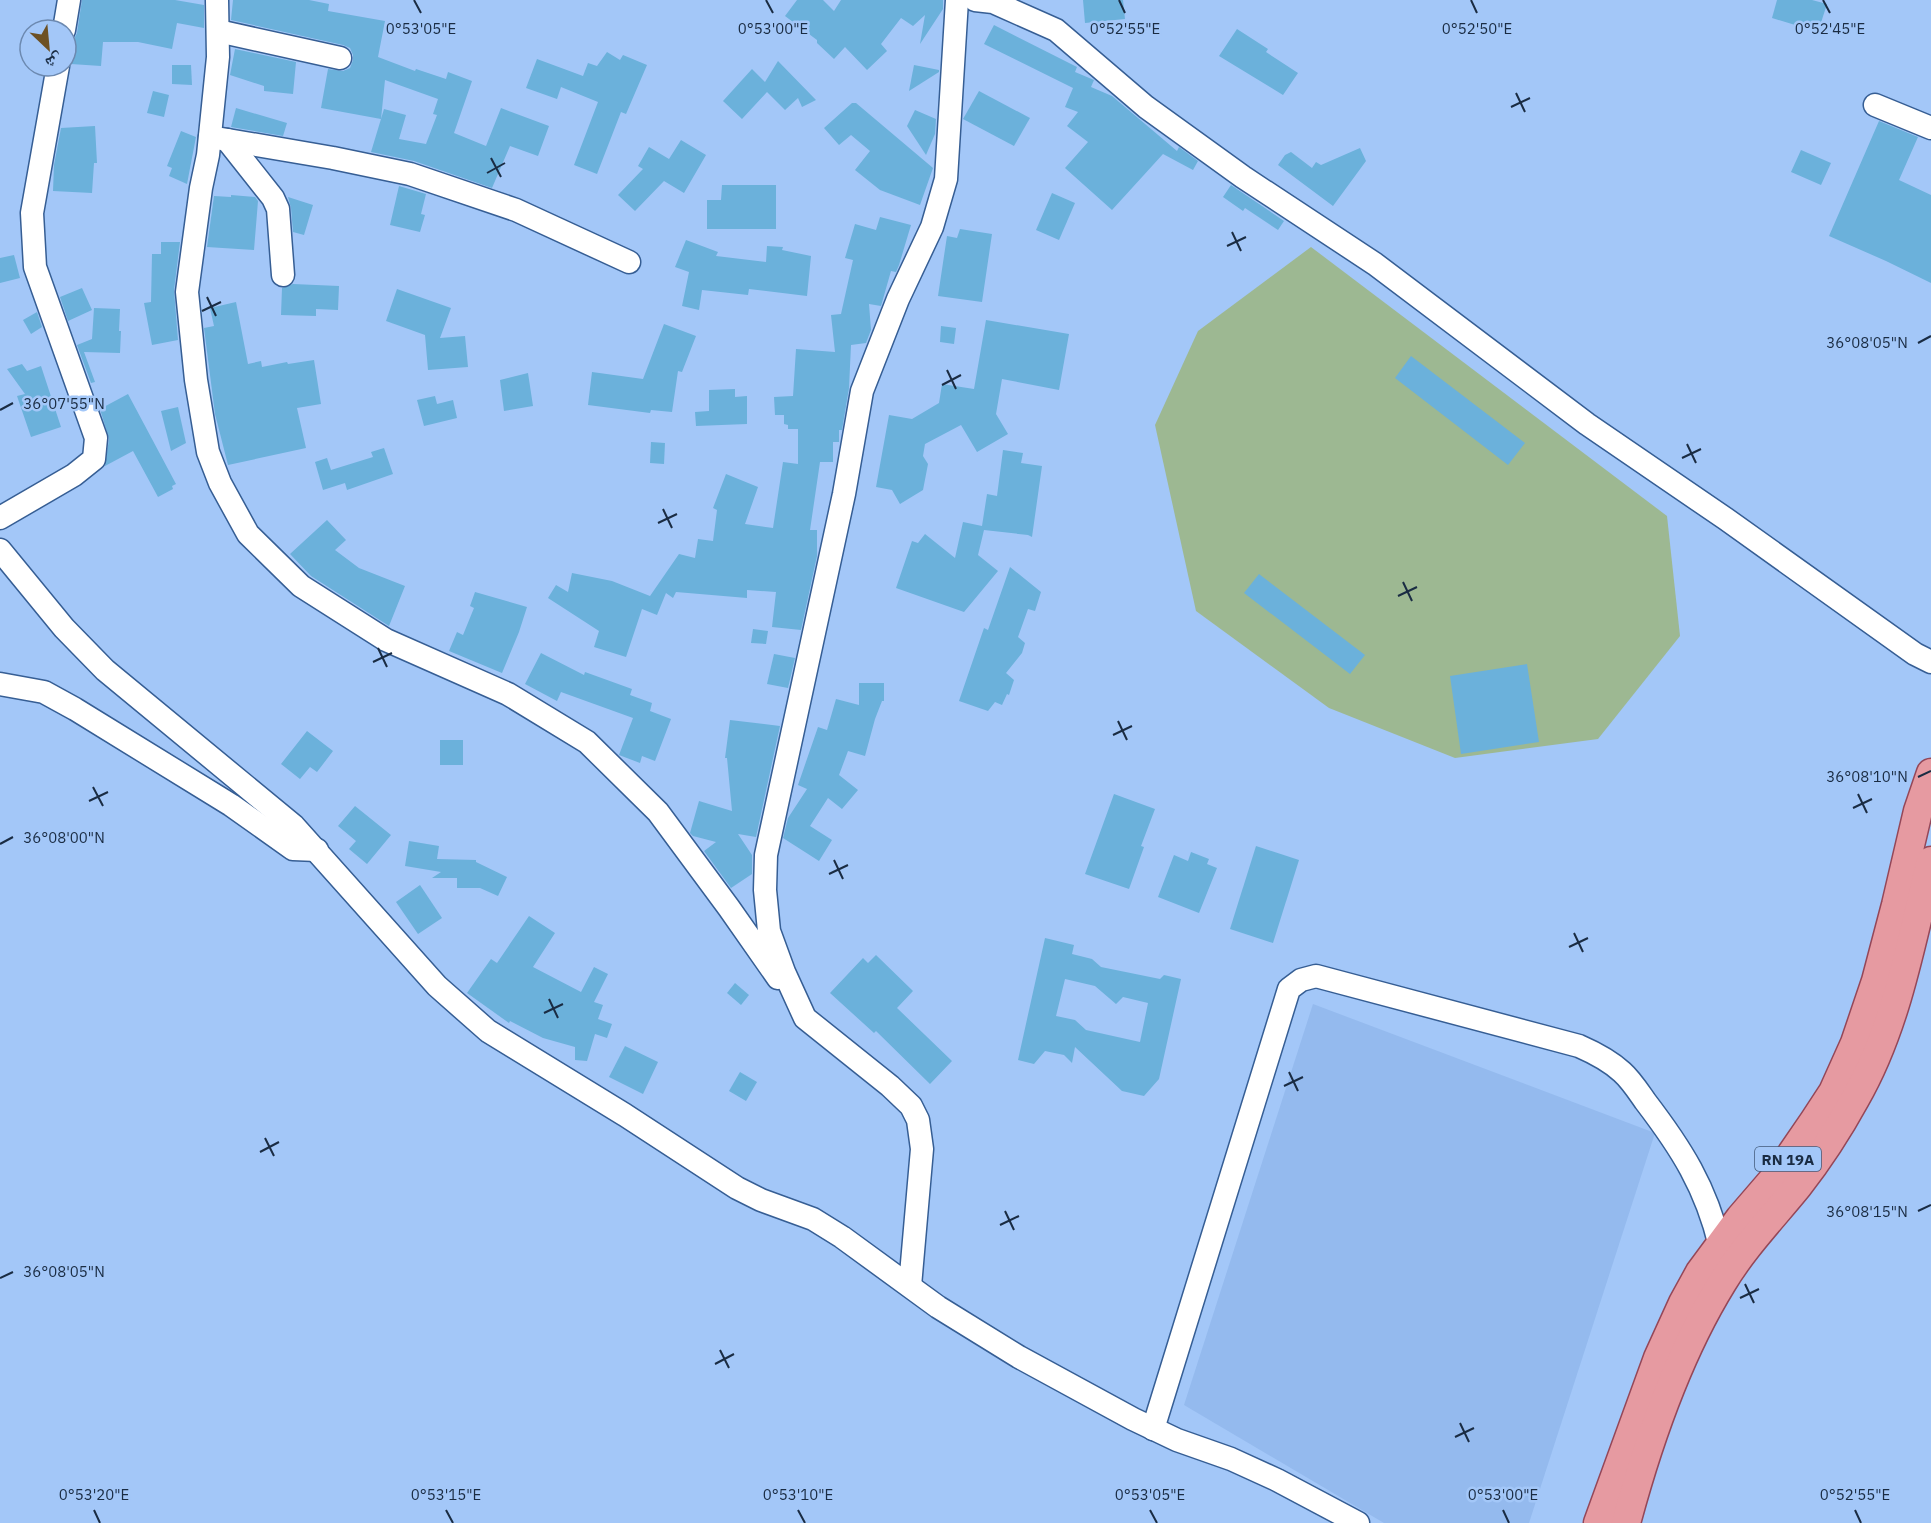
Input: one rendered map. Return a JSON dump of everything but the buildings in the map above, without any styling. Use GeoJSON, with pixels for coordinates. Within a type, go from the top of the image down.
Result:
{"type":"FeatureCollection","features":[{"type":"Feature","properties":{"kind":"main road","name":"RN 19A"},"geometry":{"type":"LineString","coordinates":[[1598,1523],[1658,1358],[1683,1303],[1700,1272],[1740,1218],[1777,1175],[1814,1121],[1833,1092],[1855,1043],[1876,981],[1918,811],[1931,773]]}},
{"type":"Feature","properties":{"kind":"main road","name":"RN 19A"},"geometry":{"type":"LineString","coordinates":[[1626,1523],[1650,1440],[1696,1329],[1722,1282],[1823,1153],[1856,1098],[1875,1059],[1906,968],[1931,861]]}},
{"type":"Feature","properties":{"kind":"street"},"geometry":{"type":"LineString","coordinates":[[66,18],[69,0]]}},
{"type":"Feature","properties":{"kind":"street"},"geometry":{"type":"LineString","coordinates":[[217,0],[219,139],[187,292],[196,380],[208,452],[220,483],[249,534],[301,586],[386,640],[508,694],[587,742],[658,812],[729,908],[805,1018],[890,1086],[911,1106],[918,1120],[922,1149],[910,1286]]}},
{"type":"Feature","properties":{"kind":"street"},"geometry":{"type":"LineString","coordinates":[[805,1018],[784,972],[769,931],[765,890],[766,855],[844,494],[862,391],[898,299],[932,227],[946,179],[957,0]]}},
{"type":"Feature","properties":{"kind":"street"},"geometry":{"type":"LineString","coordinates":[[975,0],[993,2],[1056,30],[1146,107],[1243,177],[1375,264],[1587,424],[1726,519],[1915,654],[1931,662]]}},
{"type":"Feature","properties":{"kind":"street"},"geometry":{"type":"LineString","coordinates":[[218,31],[340,58]]}},
{"type":"Feature","properties":{"kind":"street"},"geometry":{"type":"LineString","coordinates":[[0,518],[74,475],[94,459],[96,438],[35,267],[32,213],[56,78]]}},
{"type":"Feature","properties":{"kind":"street"},"geometry":{"type":"LineString","coordinates":[[1875,105],[1931,128]]}},
{"type":"Feature","properties":{"kind":"street"},"geometry":{"type":"LineString","coordinates":[[219,139],[333,158],[410,174],[516,210],[629,262]]}},
{"type":"Feature","properties":{"kind":"street"},"geometry":{"type":"LineString","coordinates":[[219,139],[273,198],[278,209],[283,275]]}},
{"type":"Feature","properties":{"kind":"street"},"geometry":{"type":"LineString","coordinates":[[0,550],[49,610],[105,670],[294,826],[438,986],[488,1031],[625,1115],[737,1188],[761,1200],[813,1219],[938,1307],[1019,1357],[1153,1429],[1277,1480],[1358,1523]]}},
{"type":"Feature","properties":{"kind":"street"},"geometry":{"type":"LineString","coordinates":[[0,684],[44,692],[231,805],[293,849],[316,850]]}},
{"type":"Feature","properties":{"kind":"street"},"geometry":{"type":"LineString","coordinates":[[1153,1429],[1289,989],[1301,980],[1316,975],[1579,1046],[1602,1056],[1623,1073],[1653,1111],[1690,1165],[1713,1215],[1720,1246]]}},
{"type":"Feature","properties":{"kind":"shaded area"},"geometry":{"type":"Polygon","coordinates":[[[1313,1004],[1655,1133],[1529,1523],[1384,1523],[1184,1405],[1313,1004]]]}},
{"type":"Feature","properties":{"kind":"green space"},"geometry":{"type":"Polygon","coordinates":[[[1311,247],[1667,516],[1680,636],[1598,739],[1455,758],[1329,708],[1196,611],[1155,425],[1198,331],[1311,247]]]}}]}
